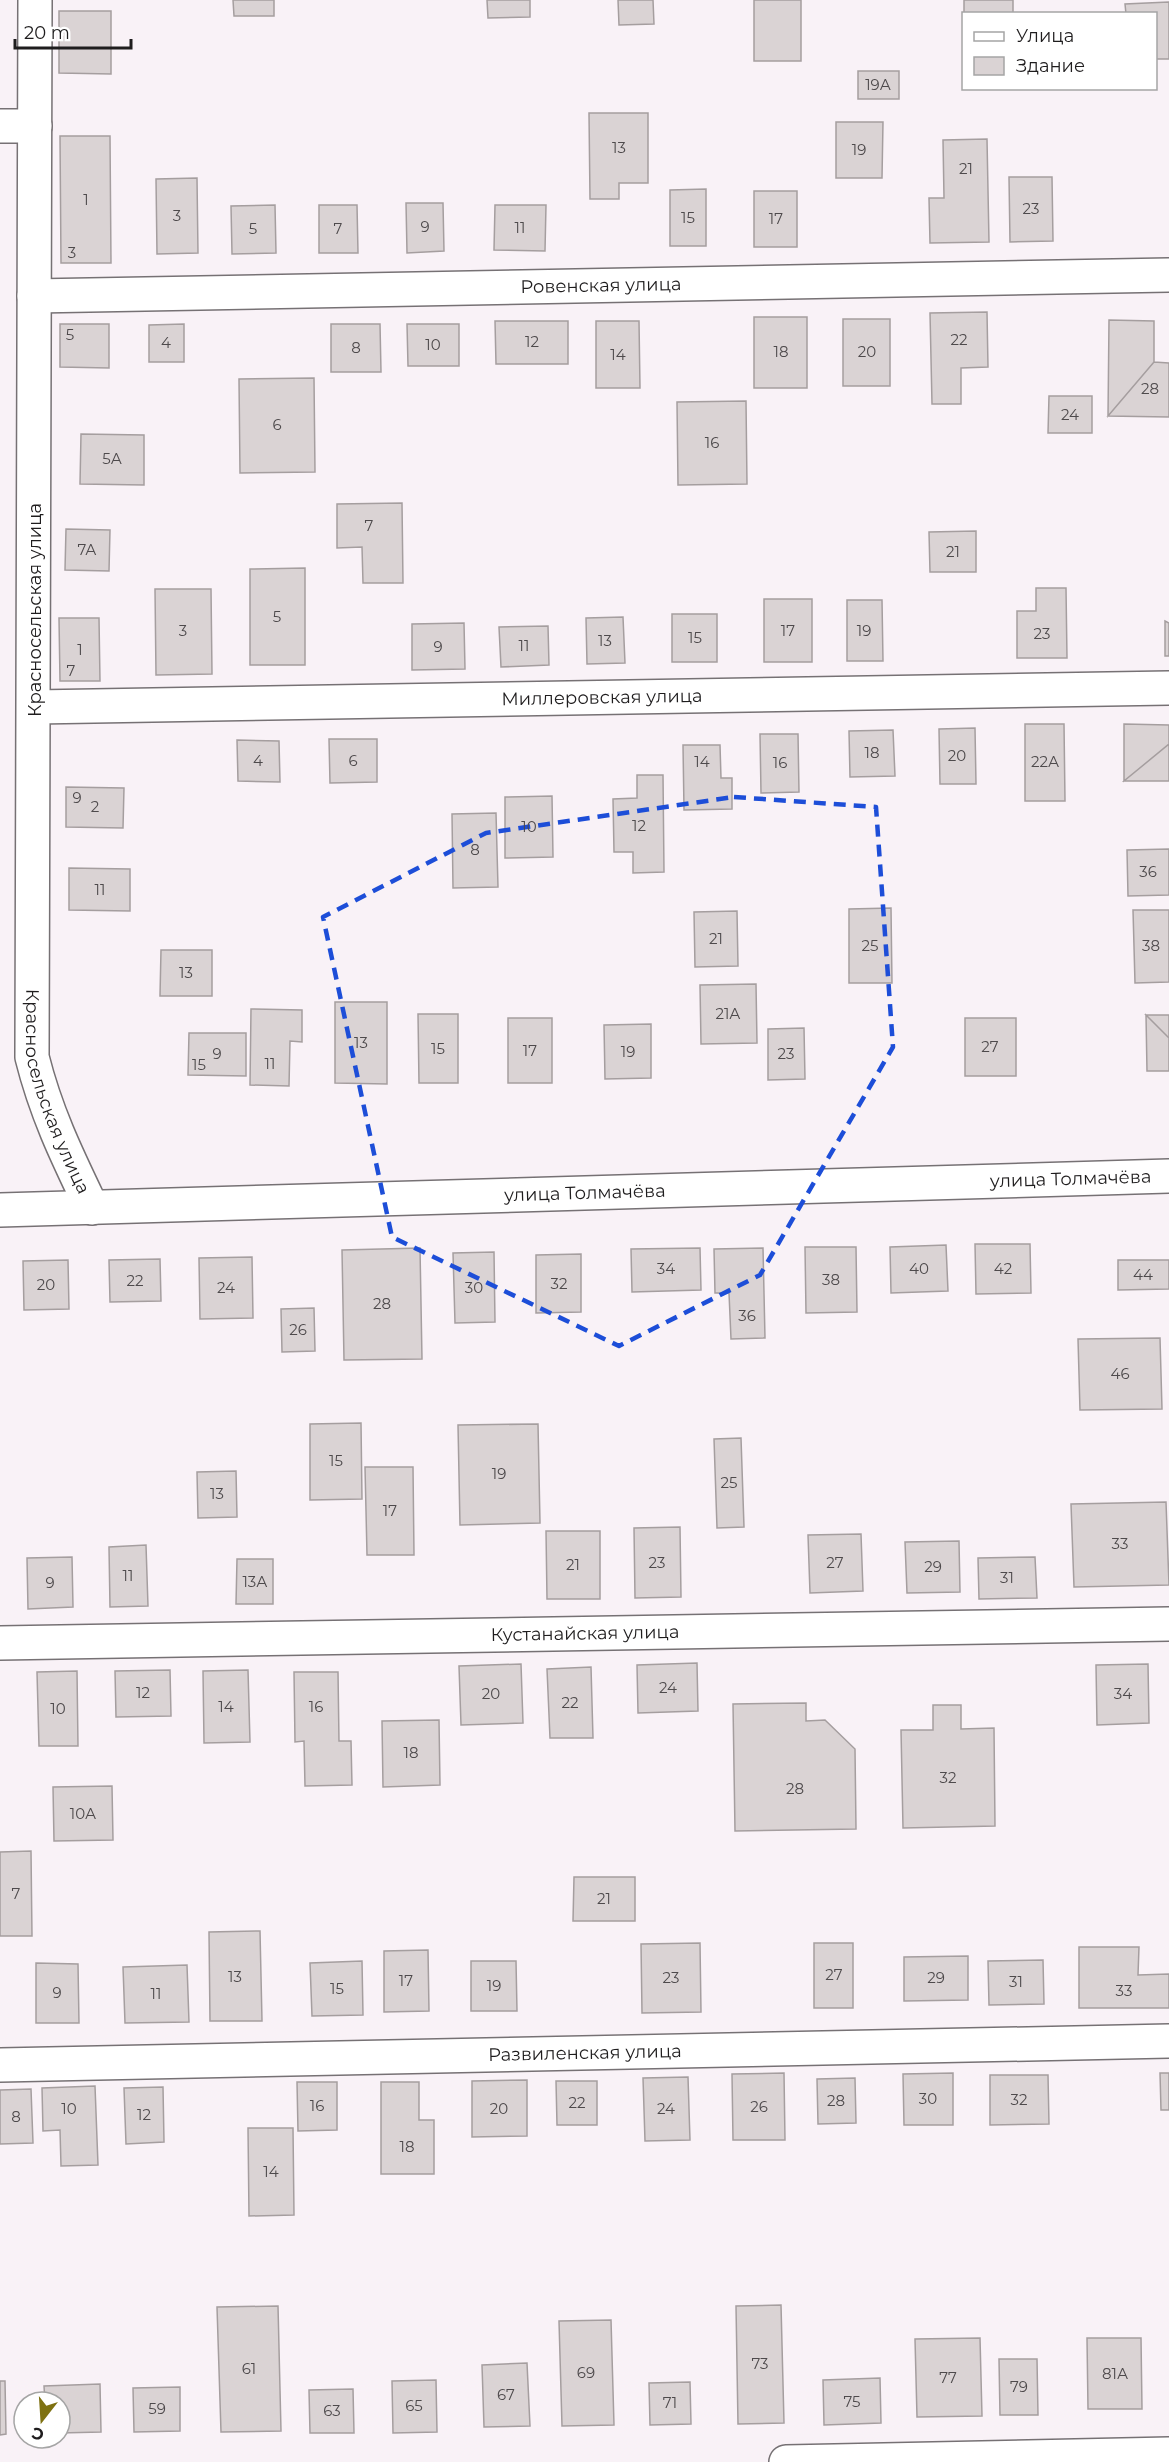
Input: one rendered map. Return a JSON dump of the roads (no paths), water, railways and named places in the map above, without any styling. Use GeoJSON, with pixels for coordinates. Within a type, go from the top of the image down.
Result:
{"type":"FeatureCollection","features":[{"type":"Feature","properties":{"kind":"street","name":"Красносельская улица"},"geometry":{"type":"LineString","coordinates":[[35,0],[35,707],[32,1057],[42,1097],[59,1141],[92,1208]]}},
{"type":"Feature","properties":{"kind":"street"},"geometry":{"type":"LineString","coordinates":[[0,126],[35,126]]}},
{"type":"Feature","properties":{"kind":"street","name":"Ровенская улица"},"geometry":{"type":"LineString","coordinates":[[34,296],[1169,275]]}},
{"type":"Feature","properties":{"kind":"street","name":"Миллеровская улица"},"geometry":{"type":"LineString","coordinates":[[35,707],[1169,688]]}},
{"type":"Feature","properties":{"kind":"street","name":"улица Толмачёва"},"geometry":{"type":"LineString","coordinates":[[0,1210],[1169,1176]]}},
{"type":"Feature","properties":{"kind":"street","name":"Кустанайская улица"},"geometry":{"type":"LineString","coordinates":[[0,1643],[1169,1624]]}},
{"type":"Feature","properties":{"kind":"street","name":"Развиленская улица"},"geometry":{"type":"LineString","coordinates":[[0,2065],[1169,2041]]}},
{"type":"Feature","properties":{"kind":"street"},"geometry":{"type":"LineString","coordinates":[[786,2462],[1169,2454]]}}]}
